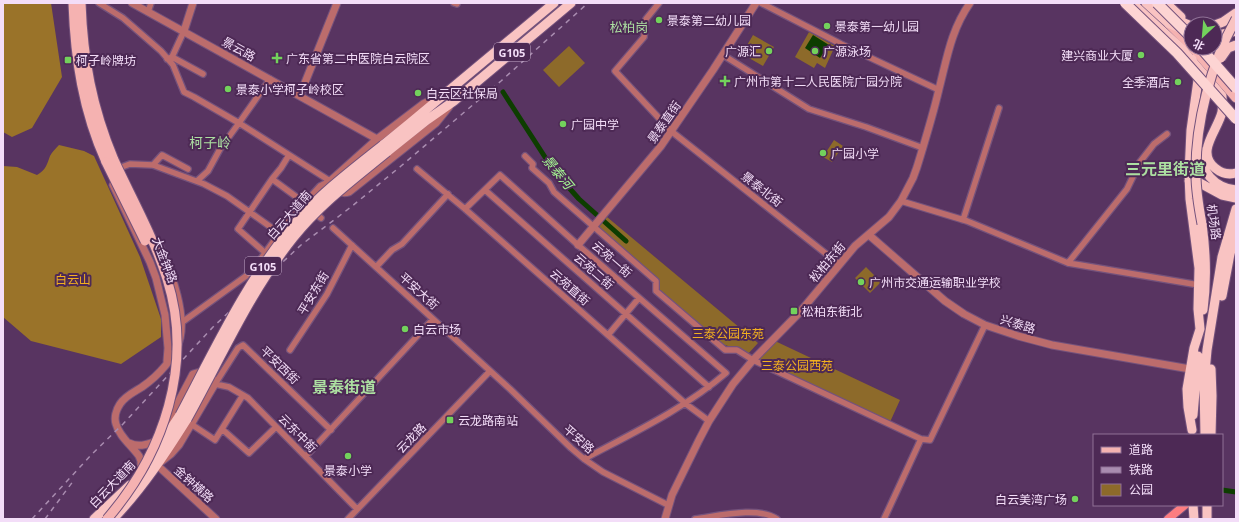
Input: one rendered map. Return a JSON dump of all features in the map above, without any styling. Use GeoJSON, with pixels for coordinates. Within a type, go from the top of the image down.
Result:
{"type":"FeatureCollection","features":[{"type":"Feature","properties":{"kind":"highway","name":"白云大道南"},"geometry":{"type":"LineString","coordinates":[[113,519],[134,496],[157,466],[186,419],[256,290],[277,258],[300,229],[382,145],[410,124],[445,93],[554,3]]}},
{"type":"Feature","properties":{"kind":"highway","name":"白云大道南"},"geometry":{"type":"LineString","coordinates":[[382,145],[427,120],[454,101],[571,3]]}},
{"type":"Feature","properties":{"kind":"highway"},"geometry":{"type":"LineString","coordinates":[[1146,3],[1168,23],[1183,30]]}},
{"type":"Feature","properties":{"kind":"highway"},"geometry":{"type":"LineString","coordinates":[[1157,3],[1183,29]]}},
{"type":"Feature","properties":{"kind":"highway"},"geometry":{"type":"LineString","coordinates":[[1161,3],[1183,21]]}},
{"type":"Feature","properties":{"kind":"highway"},"geometry":{"type":"LineString","coordinates":[[1166,3],[1183,18]]}},
{"type":"Feature","properties":{"kind":"highway"},"geometry":{"type":"LineString","coordinates":[[1129,6],[1145,14],[1192,59],[1222,96],[1222,111],[1207,148],[1208,157],[1216,169],[1227,174],[1236,173]]}},
{"type":"Feature","properties":{"kind":"highway"},"geometry":{"type":"LineString","coordinates":[[1129,6],[1177,53],[1236,119]]}},
{"type":"Feature","properties":{"kind":"highway"},"geometry":{"type":"LineString","coordinates":[[1223,22],[1236,13]]}},
{"type":"Feature","properties":{"kind":"highway","name":"机场路"},"geometry":{"type":"LineString","coordinates":[[1192,432],[1206,274],[1206,252],[1196,174],[1198,141],[1202,112],[1218,55],[1236,20]]}},
{"type":"Feature","properties":{"kind":"highway"},"geometry":{"type":"LineString","coordinates":[[1223,28],[1236,24]]}},
{"type":"Feature","properties":{"kind":"highway"},"geometry":{"type":"LineString","coordinates":[[1223,34],[1236,31]]}},
{"type":"Feature","properties":{"kind":"highway"},"geometry":{"type":"LineString","coordinates":[[1212,75],[1226,51],[1231,46],[1236,45]]}},
{"type":"Feature","properties":{"kind":"highway"},"geometry":{"type":"LineString","coordinates":[[1208,56],[1236,88]]}},
{"type":"Feature","properties":{"kind":"highway"},"geometry":{"type":"LineString","coordinates":[[1192,59],[1197,72],[1198,80],[1191,136],[1189,181],[1198,268],[1198,310],[1200,329],[1190,370],[1187,398],[1192,432]]}},
{"type":"Feature","properties":{"kind":"highway"},"geometry":{"type":"LineString","coordinates":[[1198,141],[1200,160],[1208,175],[1213,181],[1222,187],[1236,190]]}},
{"type":"Feature","properties":{"kind":"highway"},"geometry":{"type":"LineString","coordinates":[[1189,181],[1198,182],[1222,194],[1236,198]]}},
{"type":"Feature","properties":{"kind":"highway","name":"机场路"},"geometry":{"type":"LineString","coordinates":[[1205,434],[1205,368],[1214,303],[1225,245],[1236,209]]}},
{"type":"Feature","properties":{"kind":"highway"},"geometry":{"type":"LineString","coordinates":[[1204,414],[1226,274],[1236,232]]}},
{"type":"Feature","properties":{"kind":"highway"},"geometry":{"type":"LineString","coordinates":[[1210,434],[1212,396],[1211,369]]}},
{"type":"Feature","properties":{"kind":"highway","name":"白云大道南"},"geometry":{"type":"LineString","coordinates":[[94,519],[140,473],[159,447],[186,419]]}},
{"type":"Feature","properties":{"kind":"highway"},"geometry":{"type":"LineString","coordinates":[[1193,506],[1194,519]]}},
{"type":"Feature","properties":{"kind":"highway"},"geometry":{"type":"LineString","coordinates":[[1207,506],[1207,519]]}},
{"type":"Feature","properties":{"kind":"main road","name":"大金钟路"},"geometry":{"type":"LineString","coordinates":[[73,3],[75,51],[87,112],[156,250],[167,278],[177,321],[177,358],[169,407],[158,438],[146,464],[132,487],[108,519]]}},
{"type":"Feature","properties":{"kind":"main road","name":"大金钟路"},"geometry":{"type":"LineString","coordinates":[[81,3],[86,68],[93,99],[113,163],[161,280],[170,322],[171,358],[165,396],[159,421],[138,468],[125,488],[100,519]]}},
{"type":"Feature","properties":{"kind":"main road"},"geometry":{"type":"LineString","coordinates":[[1119,3],[1129,6],[1198,80]]}},
{"type":"Feature","properties":{"kind":"main road"},"geometry":{"type":"LineString","coordinates":[[1168,23],[1183,38]]}},
{"type":"Feature","properties":{"kind":"main road"},"geometry":{"type":"LineString","coordinates":[[1200,56],[1236,98]]}},
{"type":"Feature","properties":{"kind":"main road"},"geometry":{"type":"LineString","coordinates":[[1222,96],[1236,113]]}},
{"type":"Feature","properties":{"kind":"main road"},"geometry":{"type":"LineString","coordinates":[[1168,519],[1183,506]]}},
{"type":"Feature","properties":{"kind":"street"},"geometry":{"type":"LineString","coordinates":[[82,26],[85,3]]}},
{"type":"Feature","properties":{"kind":"street"},"geometry":{"type":"LineString","coordinates":[[99,3],[122,18],[170,58],[203,74]]}},
{"type":"Feature","properties":{"kind":"street","name":"景云路"},"geometry":{"type":"LineString","coordinates":[[132,3],[300,95],[382,145]]}},
{"type":"Feature","properties":{"kind":"street"},"geometry":{"type":"LineString","coordinates":[[148,12],[151,3]]}},
{"type":"Feature","properties":{"kind":"street"},"geometry":{"type":"LineString","coordinates":[[170,58],[184,31],[193,3]]}},
{"type":"Feature","properties":{"kind":"street"},"geometry":{"type":"LineString","coordinates":[[300,95],[337,3]]}},
{"type":"Feature","properties":{"kind":"street","name":"景泰北街"},"geometry":{"type":"LineString","coordinates":[[659,3],[646,19],[644,37],[615,71],[671,131],[839,264]]}},
{"type":"Feature","properties":{"kind":"street","name":"景泰直街"},"geometry":{"type":"LineString","coordinates":[[578,245],[656,153],[723,55],[756,3]]}},
{"type":"Feature","properties":{"kind":"street"},"geometry":{"type":"LineString","coordinates":[[761,3],[841,44],[939,90]]}},
{"type":"Feature","properties":{"kind":"street","name":"松柏东街"},"geometry":{"type":"LineString","coordinates":[[665,519],[668,505],[677,484],[709,421],[733,384],[753,360],[798,314],[855,246],[889,217],[901,201],[913,178],[923,148],[954,30],[970,3]]}},
{"type":"Feature","properties":{"kind":"street"},"geometry":{"type":"LineString","coordinates":[[723,55],[809,109],[866,127],[923,148]]}},
{"type":"Feature","properties":{"kind":"street"},"geometry":{"type":"LineString","coordinates":[[170,58],[184,92],[239,123],[330,182],[337,191],[342,193],[349,192],[436,123],[454,101]]}},
{"type":"Feature","properties":{"kind":"street"},"geometry":{"type":"LineString","coordinates":[[197,181],[208,170],[220,149],[270,79]]}},
{"type":"Feature","properties":{"kind":"street"},"geometry":{"type":"LineString","coordinates":[[963,220],[999,108]]}},
{"type":"Feature","properties":{"kind":"street"},"geometry":{"type":"LineString","coordinates":[[1068,263],[1127,189],[1140,162],[1154,144],[1167,134]]}},
{"type":"Feature","properties":{"kind":"street"},"geometry":{"type":"LineString","coordinates":[[181,323],[246,276],[303,203],[320,186],[330,182],[382,145]]}},
{"type":"Feature","properties":{"kind":"street"},"geometry":{"type":"LineString","coordinates":[[153,165],[162,155],[188,169]]}},
{"type":"Feature","properties":{"kind":"street"},"geometry":{"type":"LineString","coordinates":[[262,250],[238,229],[289,155]]}},
{"type":"Feature","properties":{"kind":"street"},"geometry":{"type":"LineString","coordinates":[[525,156],[533,164],[532,168],[549,183],[554,192],[656,281],[656,291],[725,350],[737,350],[753,360],[920,439],[930,440],[985,325]]}},
{"type":"Feature","properties":{"kind":"street"},"geometry":{"type":"LineString","coordinates":[[113,163],[153,165],[197,181],[227,196],[279,233]]}},
{"type":"Feature","properties":{"kind":"street"},"geometry":{"type":"LineString","coordinates":[[113,163],[153,232],[165,259],[172,278],[181,323],[180,338],[176,350],[165,365],[144,386],[128,396],[120,404],[116,414],[116,424],[119,432],[139,456],[141,468],[140,473]]}},
{"type":"Feature","properties":{"kind":"street"},"geometry":{"type":"LineString","coordinates":[[113,163],[110,176],[115,191],[150,262],[156,278],[165,315],[168,348],[168,359],[165,365]]}},
{"type":"Feature","properties":{"kind":"street","name":"云苑直街"},"geometry":{"type":"LineString","coordinates":[[417,169],[448,194],[686,404],[709,421]]}},
{"type":"Feature","properties":{"kind":"street","name":"云苑一街"},"geometry":{"type":"LineString","coordinates":[[485,190],[500,175],[578,245],[726,373],[709,387]]}},
{"type":"Feature","properties":{"kind":"street"},"geometry":{"type":"LineString","coordinates":[[272,179],[321,218]]}},
{"type":"Feature","properties":{"kind":"street"},"geometry":{"type":"LineString","coordinates":[[465,209],[485,190]]}},
{"type":"Feature","properties":{"kind":"street","name":"云苑二街"},"geometry":{"type":"LineString","coordinates":[[485,190],[709,387]]}},
{"type":"Feature","properties":{"kind":"street"},"geometry":{"type":"LineString","coordinates":[[376,267],[392,250],[402,244],[448,194]]}},
{"type":"Feature","properties":{"kind":"street"},"geometry":{"type":"LineString","coordinates":[[901,201],[963,220],[1068,263],[1199,285]]}},
{"type":"Feature","properties":{"kind":"street","name":"平安大街"},"geometry":{"type":"LineString","coordinates":[[333,228],[490,371]]}},
{"type":"Feature","properties":{"kind":"street","name":"兴泰路"},"geometry":{"type":"LineString","coordinates":[[868,235],[945,300],[964,314],[985,325],[1052,345],[1190,370]]}},
{"type":"Feature","properties":{"kind":"street","name":"平安东街"},"geometry":{"type":"LineString","coordinates":[[290,350],[327,294],[352,245]]}},
{"type":"Feature","properties":{"kind":"street"},"geometry":{"type":"LineString","coordinates":[[608,336],[640,298]]}},
{"type":"Feature","properties":{"kind":"street"},"geometry":{"type":"LineString","coordinates":[[306,456],[433,319]]}},
{"type":"Feature","properties":{"kind":"street","name":"平安西街"},"geometry":{"type":"LineString","coordinates":[[215,384],[238,348],[244,345],[331,430]]}},
{"type":"Feature","properties":{"kind":"street","name":"平安路"},"geometry":{"type":"LineString","coordinates":[[490,371],[584,459],[603,472],[668,505]]}},
{"type":"Feature","properties":{"kind":"street","name":"云龙路"},"geometry":{"type":"LineString","coordinates":[[348,519],[490,371]]}},
{"type":"Feature","properties":{"kind":"street"},"geometry":{"type":"LineString","coordinates":[[140,473],[194,374],[200,372],[206,374],[213,378],[215,384],[186,419],[215,440],[243,395]]}},
{"type":"Feature","properties":{"kind":"street","name":"云东中街"},"geometry":{"type":"LineString","coordinates":[[215,384],[229,387],[248,398],[357,509]]}},
{"type":"Feature","properties":{"kind":"street"},"geometry":{"type":"LineString","coordinates":[[584,459],[686,404],[709,387]]}},
{"type":"Feature","properties":{"kind":"street"},"geometry":{"type":"LineString","coordinates":[[222,429],[249,453],[276,427]]}},
{"type":"Feature","properties":{"kind":"street"},"geometry":{"type":"LineString","coordinates":[[884,519],[920,439]]}},
{"type":"Feature","properties":{"kind":"street"},"geometry":{"type":"LineString","coordinates":[[128,442],[138,446],[158,441]]}},
{"type":"Feature","properties":{"kind":"street","name":"金钟横路"},"geometry":{"type":"LineString","coordinates":[[157,466],[216,519]]}},
{"type":"Feature","properties":{"kind":"street"},"geometry":{"type":"LineString","coordinates":[[695,519],[746,512],[772,516],[777,519]]}},
{"type":"Feature","properties":{"kind":"green space"},"geometry":{"type":"Polygon","coordinates":[[[3,3],[51,3],[62,77],[32,128],[12,137],[3,132],[3,3]]]}},
{"type":"Feature","properties":{"kind":"green space","name":"广源泳场"},"geometry":{"type":"Polygon","coordinates":[[[809,32],[835,46],[825,68],[817,63],[814,68],[795,57],[809,32]]]}},
{"type":"Feature","properties":{"kind":"green space"},"geometry":{"type":"Polygon","coordinates":[[[753,35],[774,47],[763,66],[742,54],[753,35]]]}},
{"type":"Feature","properties":{"kind":"green space"},"geometry":{"type":"Polygon","coordinates":[[[569,46],[585,63],[559,87],[543,70],[569,46]]]}},
{"type":"Feature","properties":{"kind":"green space"},"geometry":{"type":"Polygon","coordinates":[[[834,140],[843,146],[832,162],[823,157],[834,140]]]}},
{"type":"Feature","properties":{"kind":"green space","name":"白云山"},"geometry":{"type":"Polygon","coordinates":[[[59,145],[84,151],[94,156],[140,257],[161,319],[161,337],[121,364],[31,341],[3,317],[3,166],[17,167],[37,175],[44,169],[54,150],[59,145]]]}},
{"type":"Feature","properties":{"kind":"green space","name":"三泰公园东苑"},"geometry":{"type":"Polygon","coordinates":[[[607,217],[758,343],[747,355],[737,349],[722,344],[660,290],[657,280],[598,228],[607,217]]]}},
{"type":"Feature","properties":{"kind":"green space"},"geometry":{"type":"Polygon","coordinates":[[[866,267],[881,282],[870,293],[855,278],[866,267]]]}},
{"type":"Feature","properties":{"kind":"green space","name":"三泰公园西苑"},"geometry":{"type":"Polygon","coordinates":[[[775,341],[900,400],[890,422],[758,360],[775,341]]]}},
{"type":"Feature","properties":{"kind":"shaded area"},"geometry":{"type":"Polygon","coordinates":[[[813,35],[829,45],[820,58],[805,48],[813,35]]]}},
{"type":"Feature","properties":{"kind":"waterway","name":"景泰河"},"geometry":{"type":"LineString","coordinates":[[503,92],[554,171],[579,199],[626,241]]}},
{"type":"Feature","properties":{"kind":"waterway","name":"景泰河"},"geometry":{"type":"LineString","coordinates":[[1223,490],[1236,492]]}},
{"type":"Feature","properties":{"kind":"railway"},"geometry":{"type":"LineString","coordinates":[[32,519],[213,327],[301,245],[401,166],[501,81],[588,3]]}},
{"type":"Feature","properties":{"kind":"railway"},"geometry":{"type":"LineString","coordinates":[[45,519],[74,480]]}},
{"type":"Feature","properties":{"kind":"place","name":"景泰第二幼儿园"},"geometry":{"type":"Point","coordinates":[659,20]}},
{"type":"Feature","properties":{"kind":"place","name":"景泰第一幼儿园"},"geometry":{"type":"Point","coordinates":[827,26]}},
{"type":"Feature","properties":{"kind":"place","name":"广源汇"},"geometry":{"type":"Point","coordinates":[769,51]}},
{"type":"Feature","properties":{"kind":"place","name":"广源泳场"},"geometry":{"type":"Point","coordinates":[815,51]}},
{"type":"Feature","properties":{"kind":"place","name":"建兴商业大厦"},"geometry":{"type":"Point","coordinates":[1141,55]}},
{"type":"Feature","properties":{"kind":"place","name":"广东省第二中医院白云院区"},"geometry":{"type":"Point","coordinates":[277,58]}},
{"type":"Feature","properties":{"kind":"place","name":"柯子岭牌坊"},"geometry":{"type":"Point","coordinates":[68,60]}},
{"type":"Feature","properties":{"kind":"place","name":"广州市第十二人民医院广园分院"},"geometry":{"type":"Point","coordinates":[725,81]}},
{"type":"Feature","properties":{"kind":"place","name":"全季酒店"},"geometry":{"type":"Point","coordinates":[1178,82]}},
{"type":"Feature","properties":{"kind":"place","name":"景泰小学柯子岭校区"},"geometry":{"type":"Point","coordinates":[228,89]}},
{"type":"Feature","properties":{"kind":"place","name":"白云区社保局"},"geometry":{"type":"Point","coordinates":[418,93]}},
{"type":"Feature","properties":{"kind":"place","name":"广园中学"},"geometry":{"type":"Point","coordinates":[563,124]}},
{"type":"Feature","properties":{"kind":"place","name":"广园小学"},"geometry":{"type":"Point","coordinates":[823,153]}},
{"type":"Feature","properties":{"kind":"place","name":"广州市交通运输职业学校"},"geometry":{"type":"Point","coordinates":[861,282]}},
{"type":"Feature","properties":{"kind":"place","name":"松柏东街北"},"geometry":{"type":"Point","coordinates":[794,311]}},
{"type":"Feature","properties":{"kind":"place","name":"白云市场"},"geometry":{"type":"Point","coordinates":[405,329]}},
{"type":"Feature","properties":{"kind":"place","name":"云龙路南站"},"geometry":{"type":"Point","coordinates":[450,420]}},
{"type":"Feature","properties":{"kind":"place","name":"景泰小学"},"geometry":{"type":"Point","coordinates":[348,456]}},
{"type":"Feature","properties":{"kind":"place","name":"白云美湾广场"},"geometry":{"type":"Point","coordinates":[1075,499]}},
{"type":"Feature","properties":{"kind":"district","name":"松柏岗"},"geometry":{"type":"Point","coordinates":[629,27]}},
{"type":"Feature","properties":{"kind":"district","name":"柯子岭"},"geometry":{"type":"Point","coordinates":[210,142]}},
{"type":"Feature","properties":{"kind":"district","name":"三元里街道"},"geometry":{"type":"Point","coordinates":[1165,169]}},
{"type":"Feature","properties":{"kind":"district","name":"景泰街道"},"geometry":{"type":"Point","coordinates":[344,387]}}]}
